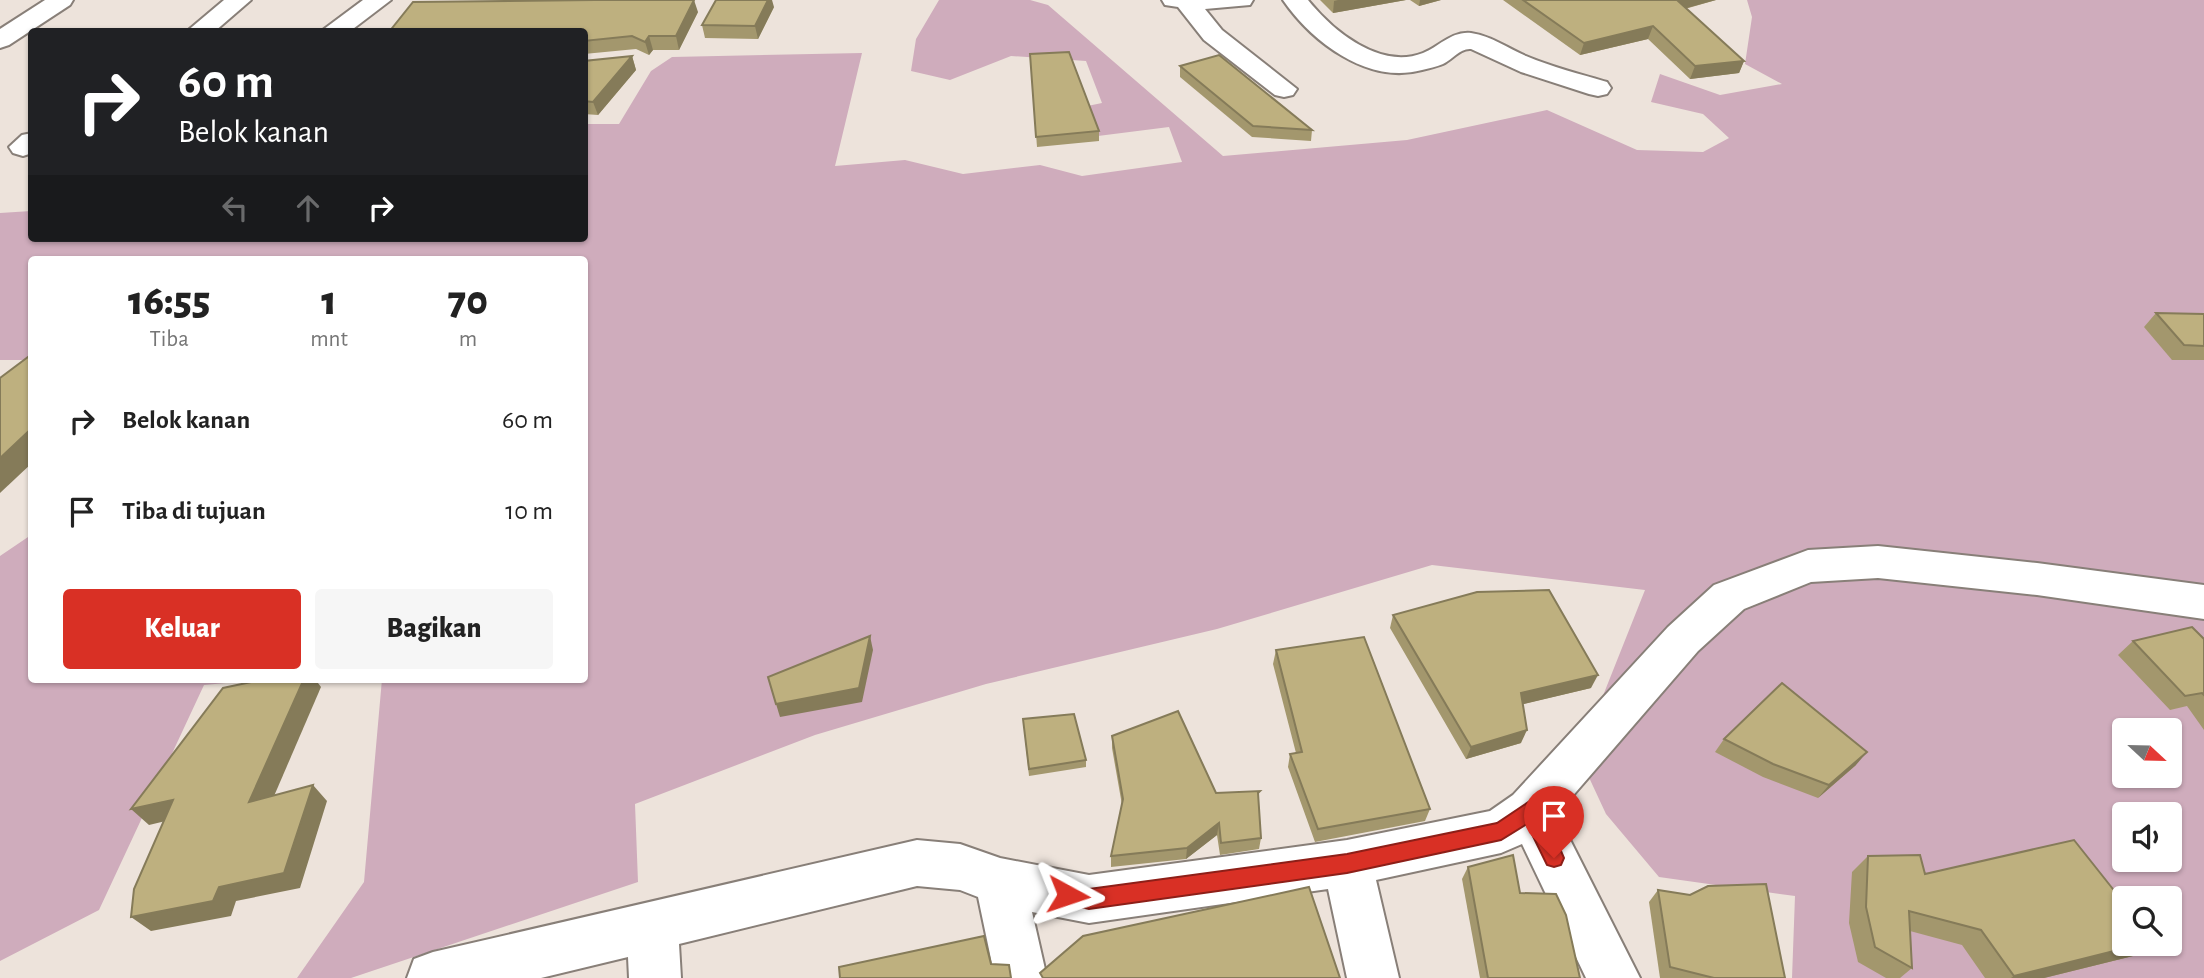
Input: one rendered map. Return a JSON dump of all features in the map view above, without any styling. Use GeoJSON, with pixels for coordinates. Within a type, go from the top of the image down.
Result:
{"type":"FeatureCollection","features":[{"type":"Feature","properties":{"kind":"street"},"geometry":{"type":"LineString","coordinates":[[0,40],[61,0]]}},
{"type":"Feature","properties":{"kind":"street"},"geometry":{"type":"LineString","coordinates":[[203,28],[239,0]]}},
{"type":"Feature","properties":{"kind":"street"},"geometry":{"type":"LineString","coordinates":[[338,28],[379,0]]}},
{"type":"Feature","properties":{"kind":"street"},"geometry":{"type":"LineString","coordinates":[[1174,0],[1241,0]]}},
{"type":"Feature","properties":{"kind":"street"},"geometry":{"type":"LineString","coordinates":[[1295,0],[1336,41],[1369,59],[1399,65],[1422,62],[1434,58],[1456,43],[1468,40],[1481,43],[1520,63],[1598,88]]}},
{"type":"Feature","properties":{"kind":"street"},"geometry":{"type":"LineString","coordinates":[[1185,1],[1213,35],[1284,89]]}},
{"type":"Feature","properties":{"kind":"street"},"geometry":{"type":"LineString","coordinates":[[433,978],[917,863],[960,867],[1000,882],[1089,899],[1347,863],[1501,831],[1530,810],[1683,639],[1729,597],[1808,566],[1878,562],[2037,579],[2204,602]]}},
{"type":"Feature","properties":{"kind":"street"},"geometry":{"type":"LineString","coordinates":[[1530,810],[1614,978]]}},
{"type":"Feature","properties":{"kind":"street"},"geometry":{"type":"LineString","coordinates":[[1347,863],[1373,978]]}},
{"type":"Feature","properties":{"kind":"street"},"geometry":{"type":"LineString","coordinates":[[1000,882],[1021,978]]}},
{"type":"Feature","properties":{"kind":"street"},"geometry":{"type":"LineString","coordinates":[[652,926],[655,978]]}},
{"type":"Feature","properties":{"kind":"shaded area"},"geometry":{"type":"Polygon","coordinates":[[[939,0],[1030,0],[1048,5],[1223,156],[1407,140],[1547,110],[1637,150],[1703,152],[1729,138],[1703,114],[1651,102],[1660,74],[1720,95],[1782,84],[1745,64],[1752,17],[1747,0],[2204,0],[2204,978],[1792,978],[1795,896],[1659,877],[1606,814],[1579,756],[1645,590],[1432,565],[1217,629],[986,684],[815,735],[635,804],[638,882],[351,978],[297,978],[364,882],[382,683],[588,683],[588,256],[28,256],[28,360],[0,360],[0,213],[28,211],[28,242],[588,242],[588,124],[619,124],[651,71],[672,57],[862,53],[835,166],[905,160],[963,174],[1040,165],[1082,176],[1182,162],[1169,127],[1090,137],[1068,110],[1102,103],[1086,61],[1011,56],[950,80],[911,71],[916,39],[939,0]]]}},
{"type":"Feature","properties":{"kind":"shaded area"},"geometry":{"type":"Polygon","coordinates":[[[28,537],[28,683],[225,683],[204,685],[99,910],[0,961],[0,556],[28,537]]]}},
{"type":"Feature","properties":{"kind":"building"},"geometry":{"type":"Polygon","coordinates":[[[694,0],[676,36],[649,36],[645,42],[632,36],[588,41],[588,28],[392,28],[413,2],[694,0]]]}},
{"type":"Feature","properties":{"kind":"building"},"geometry":{"type":"Polygon","coordinates":[[[716,0],[768,0],[755,26],[702,25],[716,0]]]}},
{"type":"Feature","properties":{"kind":"building"},"geometry":{"type":"Polygon","coordinates":[[[1523,0],[1677,0],[1744,61],[1695,66],[1653,26],[1584,43],[1523,0]]]}},
{"type":"Feature","properties":{"kind":"building"},"geometry":{"type":"Polygon","coordinates":[[[1069,52],[1099,131],[1036,137],[1030,54],[1069,52]]]}},
{"type":"Feature","properties":{"kind":"building"},"geometry":{"type":"Polygon","coordinates":[[[1219,55],[1312,130],[1253,126],[1180,66],[1219,55]]]}},
{"type":"Feature","properties":{"kind":"building"},"geometry":{"type":"Polygon","coordinates":[[[632,56],[593,102],[588,101],[588,61],[632,56]]]}},
{"type":"Feature","properties":{"kind":"building"},"geometry":{"type":"Polygon","coordinates":[[[2156,313],[2204,314],[2204,346],[2184,345],[2156,313]]]}},
{"type":"Feature","properties":{"kind":"building"},"geometry":{"type":"Polygon","coordinates":[[[28,357],[28,432],[0,458],[0,378],[28,357]]]}},
{"type":"Feature","properties":{"kind":"building"},"geometry":{"type":"Polygon","coordinates":[[[1549,590],[1598,675],[1521,693],[1527,730],[1471,747],[1393,615],[1477,592],[1549,590]]]}},
{"type":"Feature","properties":{"kind":"building"},"geometry":{"type":"Polygon","coordinates":[[[2192,627],[2204,639],[2204,695],[2202,693],[2185,696],[2133,641],[2192,627]]]}},
{"type":"Feature","properties":{"kind":"building"},"geometry":{"type":"Polygon","coordinates":[[[870,636],[859,688],[776,704],[768,677],[870,636]]]}},
{"type":"Feature","properties":{"kind":"building"},"geometry":{"type":"Polygon","coordinates":[[[1364,637],[1430,809],[1318,829],[1290,754],[1302,752],[1276,650],[1364,637]]]}},
{"type":"Feature","properties":{"kind":"building"},"geometry":{"type":"Polygon","coordinates":[[[246,683],[302,683],[249,802],[313,785],[284,873],[219,887],[213,901],[131,917],[134,889],[173,800],[131,809],[223,688],[246,683]]]}},
{"type":"Feature","properties":{"kind":"building"},"geometry":{"type":"Polygon","coordinates":[[[1782,683],[1867,752],[1829,785],[1773,764],[1724,739],[1782,683]]]}},
{"type":"Feature","properties":{"kind":"building"},"geometry":{"type":"Polygon","coordinates":[[[1178,711],[1216,793],[1260,791],[1261,838],[1221,843],[1219,823],[1187,848],[1111,856],[1123,799],[1112,736],[1178,711]]]}},
{"type":"Feature","properties":{"kind":"building"},"geometry":{"type":"Polygon","coordinates":[[[1074,714],[1086,760],[1029,769],[1023,719],[1074,714]]]}},
{"type":"Feature","properties":{"kind":"building"},"geometry":{"type":"Polygon","coordinates":[[[2074,840],[2112,888],[2112,952],[2014,976],[1981,930],[1909,911],[1912,968],[1875,947],[1866,907],[1868,856],[1920,855],[1925,874],[2074,840]]]}},
{"type":"Feature","properties":{"kind":"building"},"geometry":{"type":"Polygon","coordinates":[[[1513,855],[1520,893],[1556,894],[1566,915],[1580,978],[1488,978],[1468,867],[1513,855]]]}},
{"type":"Feature","properties":{"kind":"building"},"geometry":{"type":"Polygon","coordinates":[[[1766,884],[1785,978],[1714,978],[1670,967],[1658,890],[1690,895],[1708,886],[1766,884]]]}},
{"type":"Feature","properties":{"kind":"building"},"geometry":{"type":"Polygon","coordinates":[[[1309,887],[1340,978],[1043,978],[1040,973],[1083,936],[1309,887]]]}},
{"type":"Feature","properties":{"kind":"building"},"geometry":{"type":"Polygon","coordinates":[[[984,936],[991,964],[1009,965],[1011,978],[840,978],[839,967],[984,936]]]}},
{"type":"Feature","properties":{"kind":"route"},"geometry":{"type":"LineString","coordinates":[[1068,895],[1089,899],[1347,863],[1501,831],[1530,810],[1554,858]]}}]}
